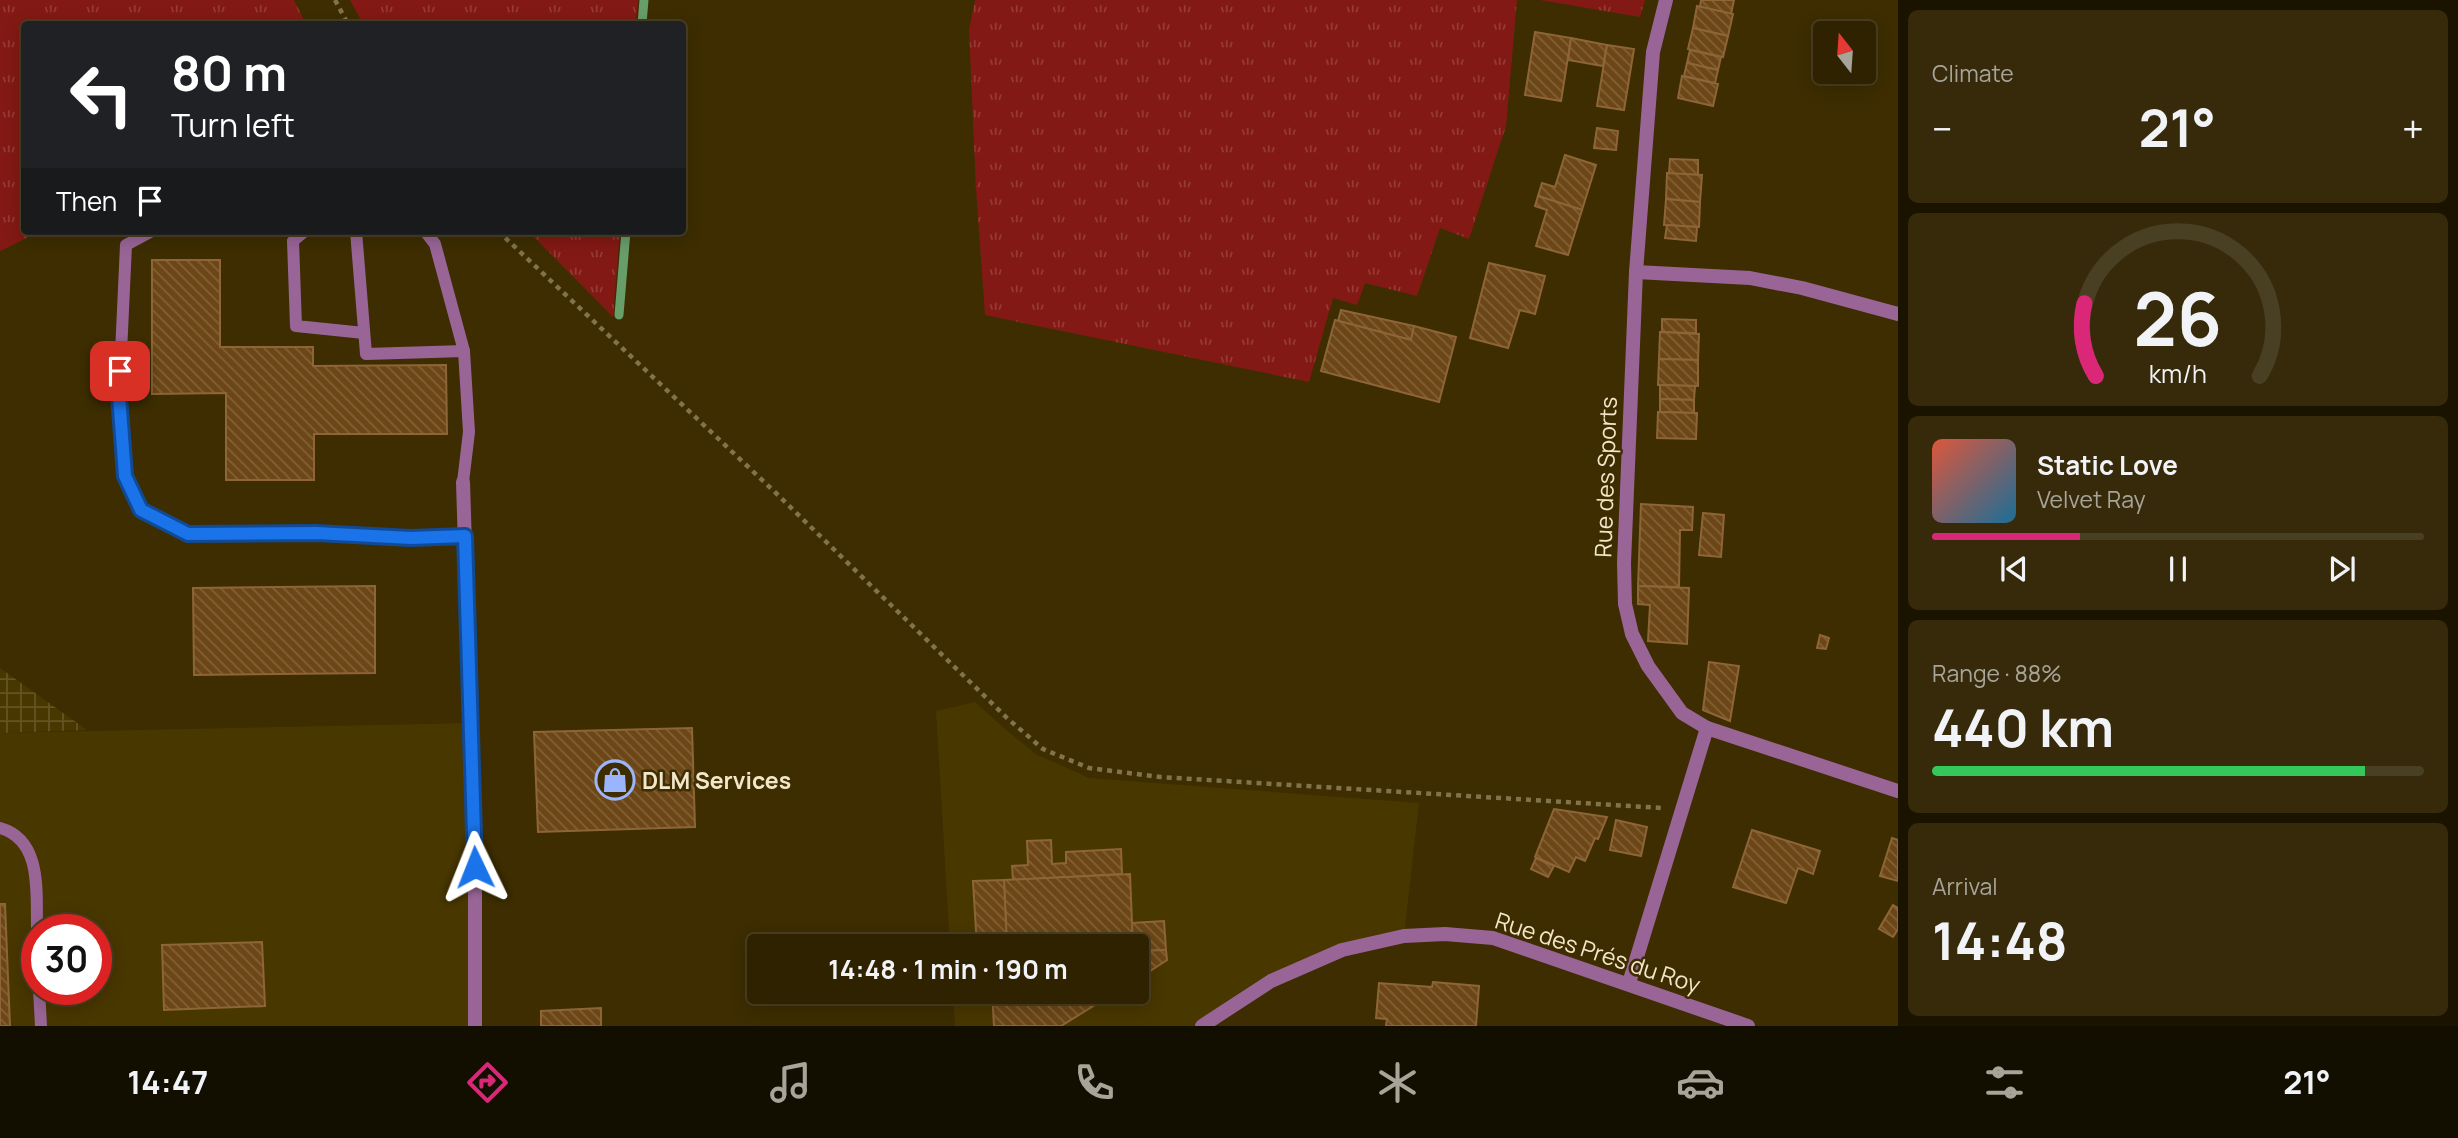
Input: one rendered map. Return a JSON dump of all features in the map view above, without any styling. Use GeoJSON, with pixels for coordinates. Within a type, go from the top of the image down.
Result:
{"type":"FeatureCollection","features":[{"type":"Feature","properties":{"kind":"street","name":"Rue des Sports"},"geometry":{"type":"LineString","coordinates":[[1666,0],[1653,52],[1636,272],[1624,563],[1625,604],[1632,634],[1648,666],[1682,713],[1707,728],[1898,791]]}},
{"type":"Feature","properties":{"kind":"street"},"geometry":{"type":"LineString","coordinates":[[1636,272],[1750,278],[1802,288],[1898,314]]}},
{"type":"Feature","properties":{"kind":"street"},"geometry":{"type":"LineString","coordinates":[[463,482],[475,867],[475,1026]]}},
{"type":"Feature","properties":{"kind":"street"},"geometry":{"type":"LineString","coordinates":[[1629,984],[1707,728]]}},
{"type":"Feature","properties":{"kind":"street","name":"Rue des Prés du Roy"},"geometry":{"type":"LineString","coordinates":[[1202,1026],[1271,981],[1342,950],[1404,936],[1445,934],[1493,938],[1748,1026]]}},
{"type":"Feature","properties":{"kind":"lane"},"geometry":{"type":"LineString","coordinates":[[145,235],[126,245],[119,396],[125,476],[141,510],[188,534],[316,533],[411,538],[465,536]]}},
{"type":"Feature","properties":{"kind":"lane"},"geometry":{"type":"LineString","coordinates":[[300,235],[293,241],[296,326],[364,333]]}},
{"type":"Feature","properties":{"kind":"lane"},"geometry":{"type":"LineString","coordinates":[[356,235],[366,354],[464,351]]}},
{"type":"Feature","properties":{"kind":"lane"},"geometry":{"type":"LineString","coordinates":[[428,235],[435,244],[464,351],[469,432],[463,482]]}},
{"type":"Feature","properties":{"kind":"lane"},"geometry":{"type":"LineString","coordinates":[[0,828],[11,831],[33,859],[36,914]]}},
{"type":"Feature","properties":{"kind":"lane"},"geometry":{"type":"LineString","coordinates":[[40,1005],[41,1026]]}},
{"type":"Feature","properties":{"kind":"path"},"geometry":{"type":"LineString","coordinates":[[335,0],[346,21]]}},
{"type":"Feature","properties":{"kind":"path"},"geometry":{"type":"LineString","coordinates":[[502,235],[778,495],[1007,718],[1043,748],[1089,768],[1160,777],[1684,809]]}},
{"type":"Feature","properties":{"kind":"shaded area"},"geometry":{"type":"Polygon","coordinates":[[[0,668],[87,730],[0,733],[0,668]]]}},
{"type":"Feature","properties":{"kind":"shaded area"},"geometry":{"type":"Polygon","coordinates":[[[975,702],[1036,754],[1089,778],[1419,803],[1404,936],[1342,950],[1202,1026],[955,1026],[954,1004],[1149,1004],[1149,934],[949,934],[936,711],[975,702]]]}},
{"type":"Feature","properties":{"kind":"shaded area"},"geometry":{"type":"Polygon","coordinates":[[[471,723],[475,1026],[0,1026],[0,733],[471,723]]]}},
{"type":"Feature","properties":{"kind":"green space"},"geometry":{"type":"Polygon","coordinates":[[[0,0],[294,0],[304,21],[21,21],[21,235],[33,235],[0,251],[0,0]]]}},
{"type":"Feature","properties":{"kind":"green space"},"geometry":{"type":"Polygon","coordinates":[[[350,0],[638,0],[636,21],[361,21],[350,0]]]}},
{"type":"Feature","properties":{"kind":"green space"},"geometry":{"type":"Polygon","coordinates":[[[975,0],[1517,0],[1506,126],[1469,239],[1440,228],[1417,296],[1365,283],[1357,305],[1333,298],[1309,382],[985,315],[969,30],[975,0]]]}},
{"type":"Feature","properties":{"kind":"green space"},"geometry":{"type":"Polygon","coordinates":[[[1540,0],[1645,0],[1640,17],[1540,0]]]}},
{"type":"Feature","properties":{"kind":"green space"},"geometry":{"type":"Polygon","coordinates":[[[532,235],[620,235],[613,317],[532,235]]]}},
{"type":"Feature","properties":{"kind":"building"},"geometry":{"type":"Polygon","coordinates":[[[1701,0],[1734,0],[1731,14],[1700,7],[1701,0]]]}},
{"type":"Feature","properties":{"kind":"building"},"geometry":{"type":"Polygon","coordinates":[[[1697,6],[1733,14],[1728,36],[1693,28],[1697,6]]]}},
{"type":"Feature","properties":{"kind":"building"},"geometry":{"type":"Polygon","coordinates":[[[1693,28],[1728,36],[1723,57],[1688,49],[1693,28]]]}},
{"type":"Feature","properties":{"kind":"building"},"geometry":{"type":"Polygon","coordinates":[[[1535,32],[1571,38],[1561,101],[1525,95],[1535,32]]]}},
{"type":"Feature","properties":{"kind":"building"},"geometry":{"type":"Polygon","coordinates":[[[1571,38],[1607,45],[1603,66],[1568,60],[1571,38]]]}},
{"type":"Feature","properties":{"kind":"building"},"geometry":{"type":"Polygon","coordinates":[[[1607,45],[1634,49],[1624,110],[1597,106],[1607,45]]]}},
{"type":"Feature","properties":{"kind":"building"},"geometry":{"type":"Polygon","coordinates":[[[1690,50],[1721,57],[1718,70],[1687,63],[1690,50]]]}},
{"type":"Feature","properties":{"kind":"building"},"geometry":{"type":"Polygon","coordinates":[[[1687,63],[1718,70],[1715,83],[1684,76],[1687,63]]]}},
{"type":"Feature","properties":{"kind":"building"},"geometry":{"type":"Polygon","coordinates":[[[1682,76],[1718,84],[1713,106],[1678,98],[1682,76]]]}},
{"type":"Feature","properties":{"kind":"building"},"geometry":{"type":"Polygon","coordinates":[[[1597,128],[1618,131],[1616,150],[1594,148],[1597,128]]]}},
{"type":"Feature","properties":{"kind":"building"},"geometry":{"type":"Polygon","coordinates":[[[1565,155],[1596,165],[1582,210],[1538,196],[1542,183],[1555,187],[1565,155]]]}},
{"type":"Feature","properties":{"kind":"building"},"geometry":{"type":"Polygon","coordinates":[[[1670,159],[1698,160],[1698,175],[1669,174],[1670,159]]]}},
{"type":"Feature","properties":{"kind":"building"},"geometry":{"type":"Polygon","coordinates":[[[1667,173],[1702,175],[1700,202],[1666,199],[1667,173]]]}},
{"type":"Feature","properties":{"kind":"building"},"geometry":{"type":"Polygon","coordinates":[[[1538,196],[1582,210],[1568,255],[1536,246],[1547,210],[1535,206],[1538,196]]]}},
{"type":"Feature","properties":{"kind":"building"},"geometry":{"type":"Polygon","coordinates":[[[1666,199],[1700,202],[1699,227],[1664,225],[1666,199]]]}},
{"type":"Feature","properties":{"kind":"building"},"geometry":{"type":"Polygon","coordinates":[[[1667,225],[1697,227],[1696,241],[1665,238],[1667,225]]]}},
{"type":"Feature","properties":{"kind":"building"},"geometry":{"type":"Polygon","coordinates":[[[152,260],[220,260],[220,347],[313,347],[313,366],[446,365],[447,434],[314,434],[314,480],[226,480],[226,393],[152,394],[152,260]]]}},
{"type":"Feature","properties":{"kind":"building"},"geometry":{"type":"Polygon","coordinates":[[[1489,263],[1545,276],[1535,314],[1520,310],[1508,348],[1470,338],[1489,263]]]}},
{"type":"Feature","properties":{"kind":"building"},"geometry":{"type":"Polygon","coordinates":[[[1341,310],[1414,326],[1411,340],[1338,321],[1341,310]]]}},
{"type":"Feature","properties":{"kind":"building"},"geometry":{"type":"Polygon","coordinates":[[[1662,319],[1696,320],[1696,333],[1662,332],[1662,319]]]}},
{"type":"Feature","properties":{"kind":"building"},"geometry":{"type":"Polygon","coordinates":[[[1335,320],[1411,340],[1414,326],[1456,337],[1439,402],[1321,371],[1335,320]]]}},
{"type":"Feature","properties":{"kind":"building"},"geometry":{"type":"Polygon","coordinates":[[[1660,332],[1699,334],[1698,360],[1659,359],[1660,332]]]}},
{"type":"Feature","properties":{"kind":"building"},"geometry":{"type":"Polygon","coordinates":[[[1659,359],[1698,360],[1698,386],[1658,385],[1659,359]]]}},
{"type":"Feature","properties":{"kind":"building"},"geometry":{"type":"Polygon","coordinates":[[[1660,385],[1695,386],[1694,400],[1660,399],[1660,385]]]}},
{"type":"Feature","properties":{"kind":"building"},"geometry":{"type":"Polygon","coordinates":[[[1660,399],[1694,400],[1694,413],[1660,412],[1660,399]]]}},
{"type":"Feature","properties":{"kind":"building"},"geometry":{"type":"Polygon","coordinates":[[[1658,412],[1697,413],[1696,439],[1657,438],[1658,412]]]}},
{"type":"Feature","properties":{"kind":"building"},"geometry":{"type":"Polygon","coordinates":[[[1641,504],[1693,507],[1692,530],[1680,530],[1679,587],[1638,586],[1641,504]]]}},
{"type":"Feature","properties":{"kind":"building"},"geometry":{"type":"Polygon","coordinates":[[[1703,513],[1724,515],[1721,557],[1699,555],[1703,513]]]}},
{"type":"Feature","properties":{"kind":"building"},"geometry":{"type":"Polygon","coordinates":[[[375,586],[375,673],[194,675],[193,588],[375,586]]]}},
{"type":"Feature","properties":{"kind":"building"},"geometry":{"type":"Polygon","coordinates":[[[1638,586],[1689,588],[1687,644],[1648,641],[1650,605],[1638,604],[1638,586]]]}},
{"type":"Feature","properties":{"kind":"building"},"geometry":{"type":"Polygon","coordinates":[[[1820,635],[1829,638],[1826,649],[1817,648],[1820,635]]]}},
{"type":"Feature","properties":{"kind":"building"},"geometry":{"type":"Polygon","coordinates":[[[1709,662],[1739,666],[1730,721],[1703,710],[1709,662]]]}},
{"type":"Feature","properties":{"kind":"building","name":"DLM Services"},"geometry":{"type":"Polygon","coordinates":[[[692,728],[695,827],[538,832],[534,732],[692,728]]]}},
{"type":"Feature","properties":{"kind":"building"},"geometry":{"type":"Polygon","coordinates":[[[1554,809],[1607,817],[1585,861],[1576,857],[1569,872],[1535,857],[1554,809]]]}},
{"type":"Feature","properties":{"kind":"building"},"geometry":{"type":"Polygon","coordinates":[[[1616,820],[1647,827],[1641,856],[1610,850],[1616,820]]]}},
{"type":"Feature","properties":{"kind":"building"},"geometry":{"type":"Polygon","coordinates":[[[1752,830],[1820,851],[1813,874],[1798,868],[1786,903],[1733,887],[1752,830]]]}},
{"type":"Feature","properties":{"kind":"building"},"geometry":{"type":"Polygon","coordinates":[[[1892,838],[1898,840],[1898,881],[1880,876],[1892,838]]]}},
{"type":"Feature","properties":{"kind":"building"},"geometry":{"type":"Polygon","coordinates":[[[1051,840],[1052,864],[1066,863],[1066,852],[1121,849],[1122,874],[1013,880],[1012,866],[1028,865],[1027,841],[1051,840]]]}},
{"type":"Feature","properties":{"kind":"building"},"geometry":{"type":"Polygon","coordinates":[[[1536,858],[1554,866],[1548,877],[1531,869],[1536,858]]]}},
{"type":"Feature","properties":{"kind":"building"},"geometry":{"type":"Polygon","coordinates":[[[1130,874],[1132,934],[1006,934],[1004,880],[1130,874]]]}},
{"type":"Feature","properties":{"kind":"building"},"geometry":{"type":"Polygon","coordinates":[[[1004,880],[1006,934],[976,934],[973,881],[1004,880]]]}},
{"type":"Feature","properties":{"kind":"building"},"geometry":{"type":"Polygon","coordinates":[[[0,904],[5,904],[10,1026],[0,1026],[0,904]]]}},
{"type":"Feature","properties":{"kind":"building"},"geometry":{"type":"Polygon","coordinates":[[[1893,905],[1898,908],[1898,929],[1893,937],[1879,929],[1893,905]]]}},
{"type":"Feature","properties":{"kind":"building"},"geometry":{"type":"Polygon","coordinates":[[[1164,921],[1166,950],[1149,951],[1149,934],[1132,934],[1132,923],[1164,921]]]}},
{"type":"Feature","properties":{"kind":"building"},"geometry":{"type":"Polygon","coordinates":[[[262,942],[265,1006],[164,1010],[162,945],[262,942]]]}},
{"type":"Feature","properties":{"kind":"building"},"geometry":{"type":"Polygon","coordinates":[[[1166,950],[1167,960],[1149,972],[1149,951],[1166,950]]]}},
{"type":"Feature","properties":{"kind":"building"},"geometry":{"type":"Polygon","coordinates":[[[1433,982],[1479,986],[1476,1026],[1386,1026],[1387,1019],[1376,1018],[1379,983],[1432,987],[1433,982]]]}},
{"type":"Feature","properties":{"kind":"building"},"geometry":{"type":"Polygon","coordinates":[[[993,1004],[1097,1004],[1061,1026],[994,1026],[993,1004]]]}},
{"type":"Feature","properties":{"kind":"building"},"geometry":{"type":"Polygon","coordinates":[[[601,1008],[601,1026],[541,1026],[541,1011],[601,1008]]]}},
{"type":"Feature","properties":{"kind":"waterway"},"geometry":{"type":"LineString","coordinates":[[642,21],[644,0]]}},
{"type":"Feature","properties":{"kind":"waterway"},"geometry":{"type":"LineString","coordinates":[[619,315],[626,235]]}},
{"type":"Feature","properties":{"kind":"place","name":"DLM Services"},"geometry":{"type":"Point","coordinates":[615,780]}},
{"type":"Feature","properties":{"kind":"route"},"geometry":{"type":"LineString","coordinates":[[120,371],[119,396],[125,476],[141,510],[188,534],[316,533],[411,538],[465,536],[475,867]]}}]}
